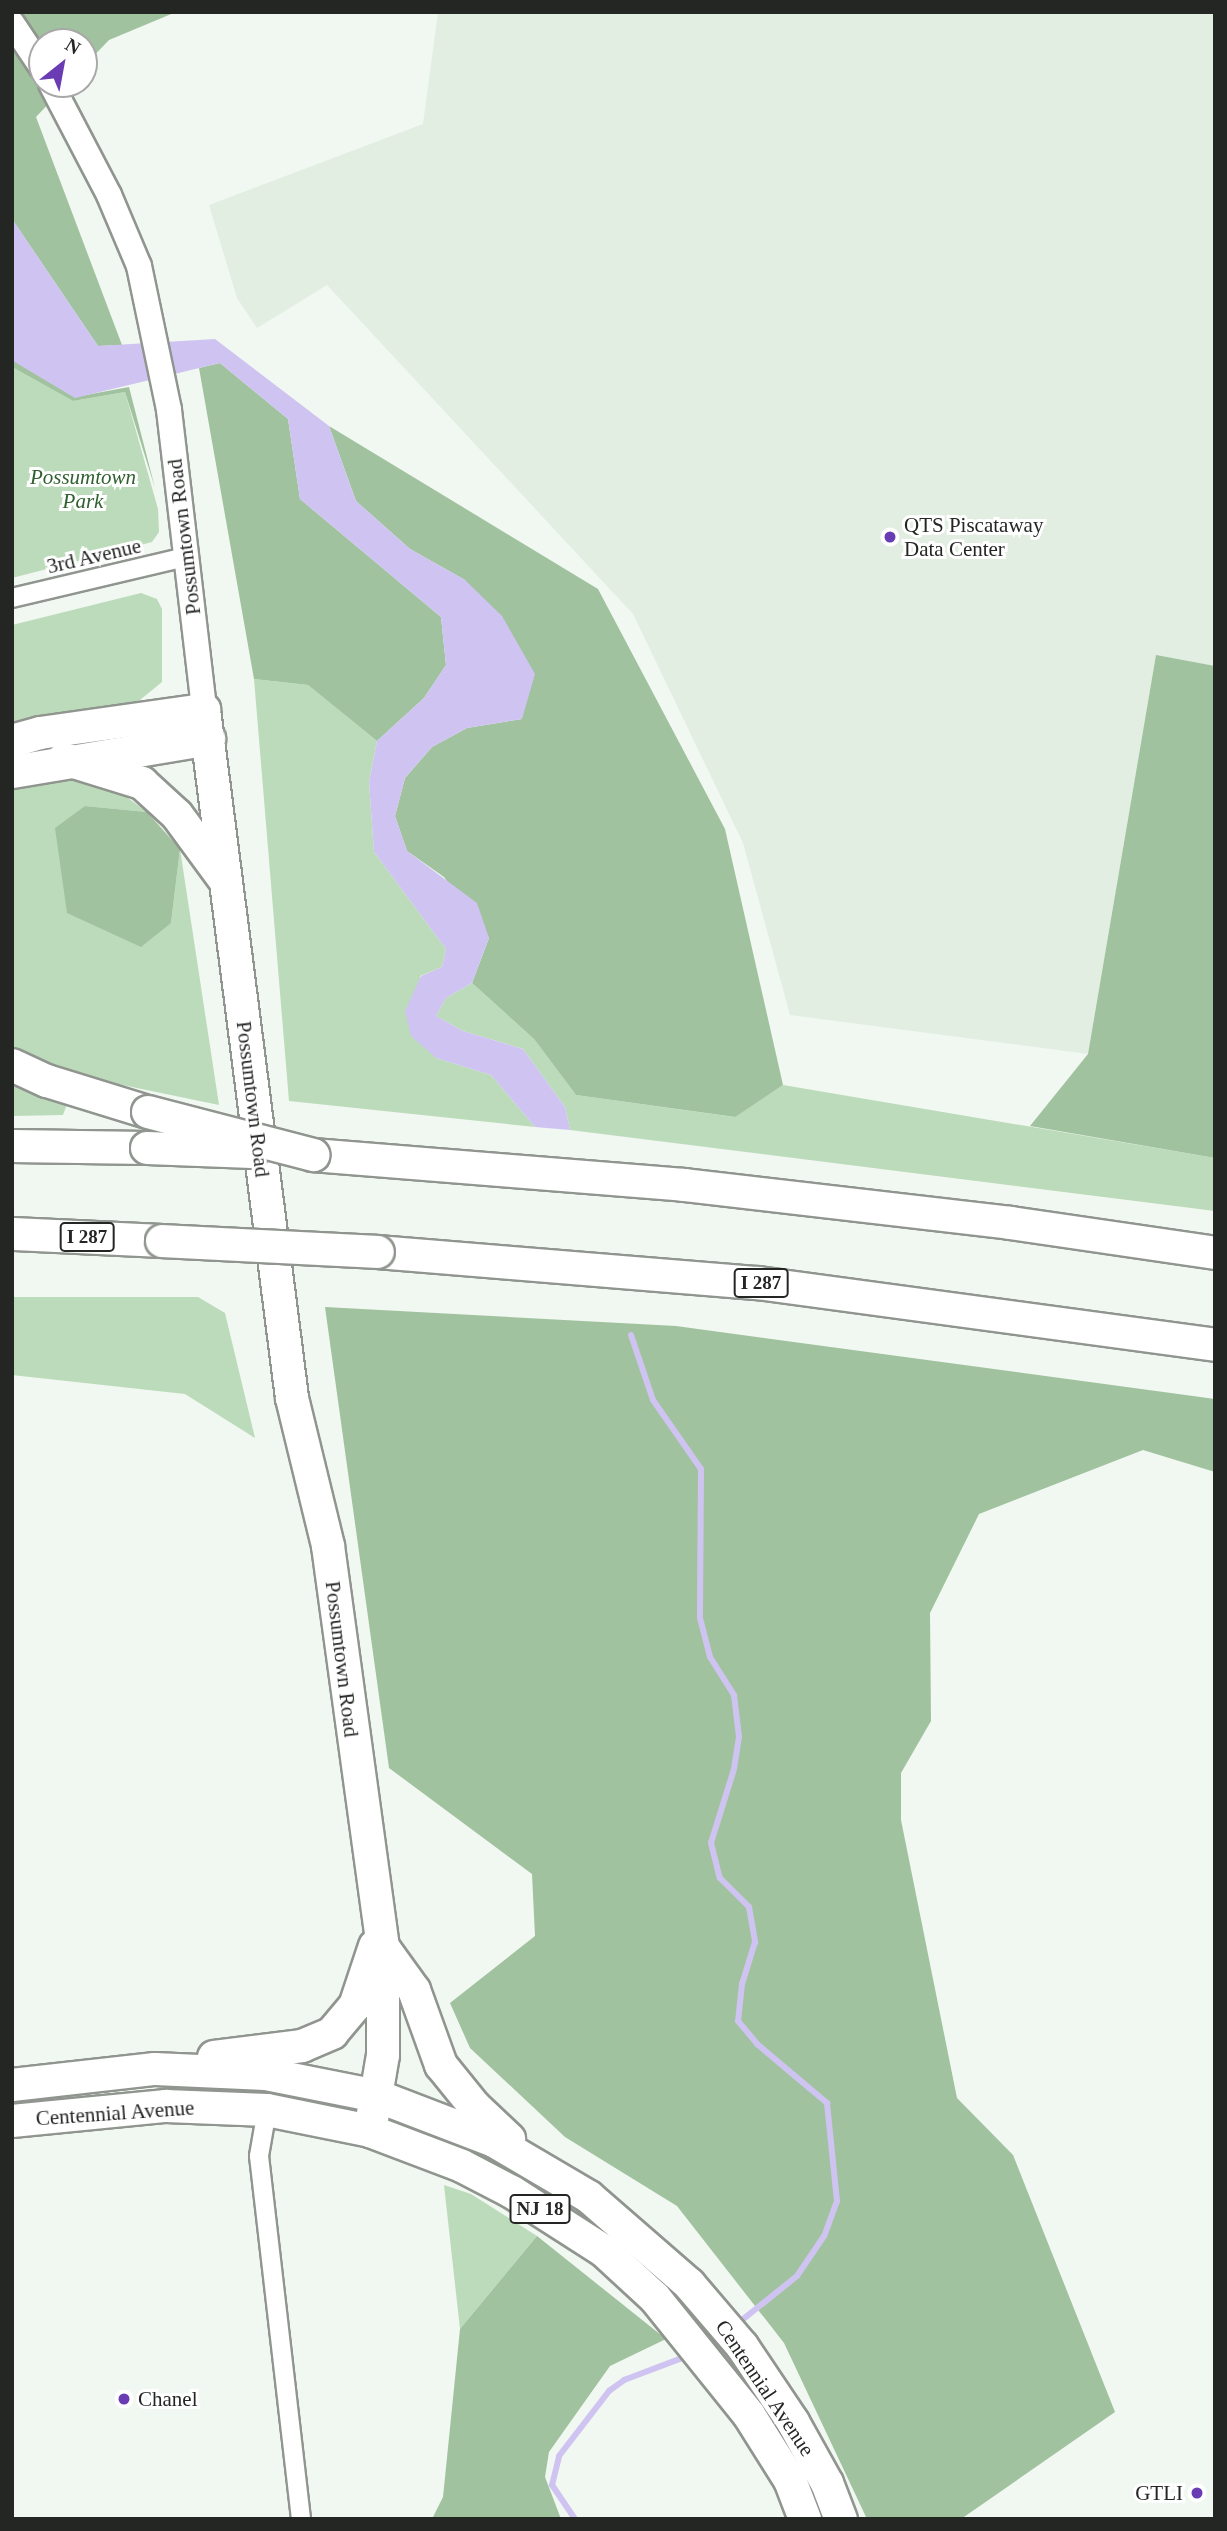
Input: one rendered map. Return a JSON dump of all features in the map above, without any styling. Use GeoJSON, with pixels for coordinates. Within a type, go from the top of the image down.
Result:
{"type":"FeatureCollection","features":[{"type":"Feature","properties":{"kind":"highway"},"geometry":{"type":"LineString","coordinates":[[12,741],[40,733],[207,724]]}},
{"type":"Feature","properties":{"kind":"highway"},"geometry":{"type":"LineString","coordinates":[[12,772],[207,724]]}},
{"type":"Feature","properties":{"kind":"highway","name":"Possumtown Road"},"geometry":{"type":"LineString","coordinates":[[207,724],[292,1398],[328,1546],[381,1937],[385,2015],[377,2096],[370,2131]]}},
{"type":"Feature","properties":{"kind":"highway"},"geometry":{"type":"LineString","coordinates":[[64,759],[142,783],[177,815],[225,879]]}},
{"type":"Feature","properties":{"kind":"highway"},"geometry":{"type":"LineString","coordinates":[[12,1065],[47,1081],[148,1112],[313,1155]]}},
{"type":"Feature","properties":{"kind":"highway"},"geometry":{"type":"LineString","coordinates":[[12,1146],[313,1155],[684,1185],[1010,1223],[1215,1253]]}},
{"type":"Feature","properties":{"kind":"highway","name":"I 287"},"geometry":{"type":"LineString","coordinates":[[12,1234],[378,1252],[758,1283],[1215,1345]]}},
{"type":"Feature","properties":{"kind":"highway"},"geometry":{"type":"LineString","coordinates":[[155,2069],[302,2046],[332,2033],[355,2006],[381,1937]]}},
{"type":"Feature","properties":{"kind":"highway"},"geometry":{"type":"LineString","coordinates":[[381,1937],[414,1990],[441,2065],[475,2107],[536,2164]]}},
{"type":"Feature","properties":{"kind":"highway","name":"Centennial Avenue"},"geometry":{"type":"LineString","coordinates":[[12,2085],[155,2069],[266,2074],[377,2096],[453,2123],[536,2164],[618,2220],[709,2307],[742,2346],[793,2422],[827,2483],[841,2519]]}},
{"type":"Feature","properties":{"kind":"highway","name":"Centennial Avenue"},"geometry":{"type":"LineString","coordinates":[[12,2121],[166,2106],[267,2110],[370,2131],[462,2166],[559,2221],[604,2251],[684,2329],[713,2366],[790,2480],[805,2519]]}},
{"type":"Feature","properties":{"kind":"main road"},"geometry":{"type":"LineString","coordinates":[[12,23],[28,47]]}},
{"type":"Feature","properties":{"kind":"main road","name":"Possumtown Road"},"geometry":{"type":"LineString","coordinates":[[58,98],[114,206],[139,266],[169,410],[207,724]]}},
{"type":"Feature","properties":{"kind":"street","name":"3rd Avenue"},"geometry":{"type":"LineString","coordinates":[[12,598],[186,557]]}},
{"type":"Feature","properties":{"kind":"street"},"geometry":{"type":"LineString","coordinates":[[267,2110],[259,2156],[301,2519]]}},
{"type":"Feature","properties":{"kind":"shaded area"},"geometry":{"type":"Polygon","coordinates":[[[438,12],[1215,12],[1215,666],[1156,656],[1088,1054],[790,1015],[743,843],[633,614],[327,285],[257,328],[237,298],[209,205],[423,124],[438,12]]]}},
{"type":"Feature","properties":{"kind":"shaded area"},"geometry":{"type":"Polygon","coordinates":[[[12,219],[98,346],[215,339],[329,426],[356,501],[410,549],[465,580],[502,616],[535,674],[522,719],[467,728],[432,747],[405,778],[395,816],[407,851],[477,903],[489,938],[472,983],[446,998],[436,1016],[463,1031],[523,1049],[565,1107],[570,1130],[535,1127],[491,1075],[436,1058],[411,1036],[405,1011],[421,976],[442,967],[446,949],[374,852],[369,782],[377,741],[424,698],[446,665],[441,617],[300,499],[288,419],[220,363],[75,398],[13,361],[12,219]]]}},
{"type":"Feature","properties":{"kind":"green space"},"geometry":{"type":"Polygon","coordinates":[[[12,12],[176,12],[109,40],[98,51],[98,28],[28,28],[28,98],[54,98],[36,117],[122,345],[98,346],[12,219],[12,12]]]}},
{"type":"Feature","properties":{"kind":"green space"},"geometry":{"type":"Polygon","coordinates":[[[12,359],[75,397],[129,387],[155,488],[125,392],[73,401],[12,367],[12,359]]]}},
{"type":"Feature","properties":{"kind":"green space"},"geometry":{"type":"Polygon","coordinates":[[[220,363],[288,419],[300,499],[441,617],[446,665],[424,698],[377,741],[308,685],[254,679],[199,368],[220,363]]]}},
{"type":"Feature","properties":{"kind":"green space","name":"Possumtown Park"},"geometry":{"type":"Polygon","coordinates":[[[12,367],[73,401],[125,392],[158,509],[159,532],[152,542],[12,578],[12,367]]]}},
{"type":"Feature","properties":{"kind":"green space"},"geometry":{"type":"Polygon","coordinates":[[[329,426],[598,589],[725,829],[783,1085],[735,1117],[576,1095],[534,1039],[472,983],[489,938],[444,877],[407,851],[395,816],[405,778],[432,747],[467,728],[522,719],[465,580],[410,549],[356,501],[329,426]]]}},
{"type":"Feature","properties":{"kind":"green space"},"geometry":{"type":"Polygon","coordinates":[[[141,593],[157,599],[162,609],[162,682],[135,704],[12,729],[12,625],[141,593]]]}},
{"type":"Feature","properties":{"kind":"green space"},"geometry":{"type":"Polygon","coordinates":[[[1156,655],[1215,666],[1215,1158],[1030,1126],[1088,1054],[1156,655]]]}},
{"type":"Feature","properties":{"kind":"green space"},"geometry":{"type":"Polygon","coordinates":[[[254,679],[308,685],[377,741],[369,782],[374,852],[446,949],[442,967],[420,976],[436,1058],[491,1075],[535,1127],[289,1101],[254,679]]]}},
{"type":"Feature","properties":{"kind":"green space"},"geometry":{"type":"Polygon","coordinates":[[[57,777],[105,781],[147,812],[85,806],[171,923],[180,849],[219,1105],[103,1081],[12,1050],[12,790],[57,777]]]}},
{"type":"Feature","properties":{"kind":"green space"},"geometry":{"type":"Polygon","coordinates":[[[85,806],[147,812],[180,849],[171,923],[141,947],[67,913],[55,828],[85,806]]]}},
{"type":"Feature","properties":{"kind":"green space"},"geometry":{"type":"Polygon","coordinates":[[[472,983],[534,1039],[576,1095],[734,1117],[783,1085],[1215,1158],[1215,1211],[570,1130],[565,1107],[523,1049],[463,1031],[436,1016],[446,998],[472,983]]]}},
{"type":"Feature","properties":{"kind":"green space"},"geometry":{"type":"Polygon","coordinates":[[[12,1076],[67,1104],[63,1115],[12,1116],[12,1076]]]}},
{"type":"Feature","properties":{"kind":"green space"},"geometry":{"type":"Polygon","coordinates":[[[12,1297],[198,1297],[225,1313],[255,1438],[185,1394],[12,1375],[12,1297]]]}},
{"type":"Feature","properties":{"kind":"green space"},"geometry":{"type":"Polygon","coordinates":[[[325,1307],[676,1326],[1215,1399],[1215,1472],[1143,1450],[979,1514],[930,1613],[931,1721],[901,1773],[901,1820],[957,2098],[1013,2155],[1115,2412],[961,2519],[867,2519],[784,2343],[677,2206],[565,2137],[470,2048],[450,2003],[535,1936],[532,1874],[389,1768],[325,1307]]]}},
{"type":"Feature","properties":{"kind":"green space"},"geometry":{"type":"Polygon","coordinates":[[[444,2185],[471,2194],[537,2236],[460,2329],[444,2185]]]}},
{"type":"Feature","properties":{"kind":"green space"},"geometry":{"type":"Polygon","coordinates":[[[537,2236],[666,2339],[610,2366],[549,2452],[545,2477],[561,2519],[432,2519],[443,2497],[460,2329],[537,2236]]]}},
{"type":"Feature","properties":{"kind":"waterway"},"geometry":{"type":"LineString","coordinates":[[631,1335],[653,1400],[701,1469],[700,1618],[710,1657],[734,1695],[739,1737],[734,1769],[711,1843],[720,1878],[749,1907],[755,1942],[742,1984],[738,2021],[757,2044],[827,2103],[837,2201],[824,2236],[797,2276],[737,2324]]}},
{"type":"Feature","properties":{"kind":"waterway"},"geometry":{"type":"LineString","coordinates":[[575,2519],[552,2485],[559,2456],[609,2391],[624,2380],[690,2355]]}},
{"type":"Feature","properties":{"kind":"place","name":"QTS Piscataway Data Center"},"geometry":{"type":"Point","coordinates":[890,537]}},
{"type":"Feature","properties":{"kind":"place","name":"Chanel"},"geometry":{"type":"Point","coordinates":[124,2399]}},
{"type":"Feature","properties":{"kind":"place","name":"GTLI"},"geometry":{"type":"Point","coordinates":[1197,2493]}}]}
